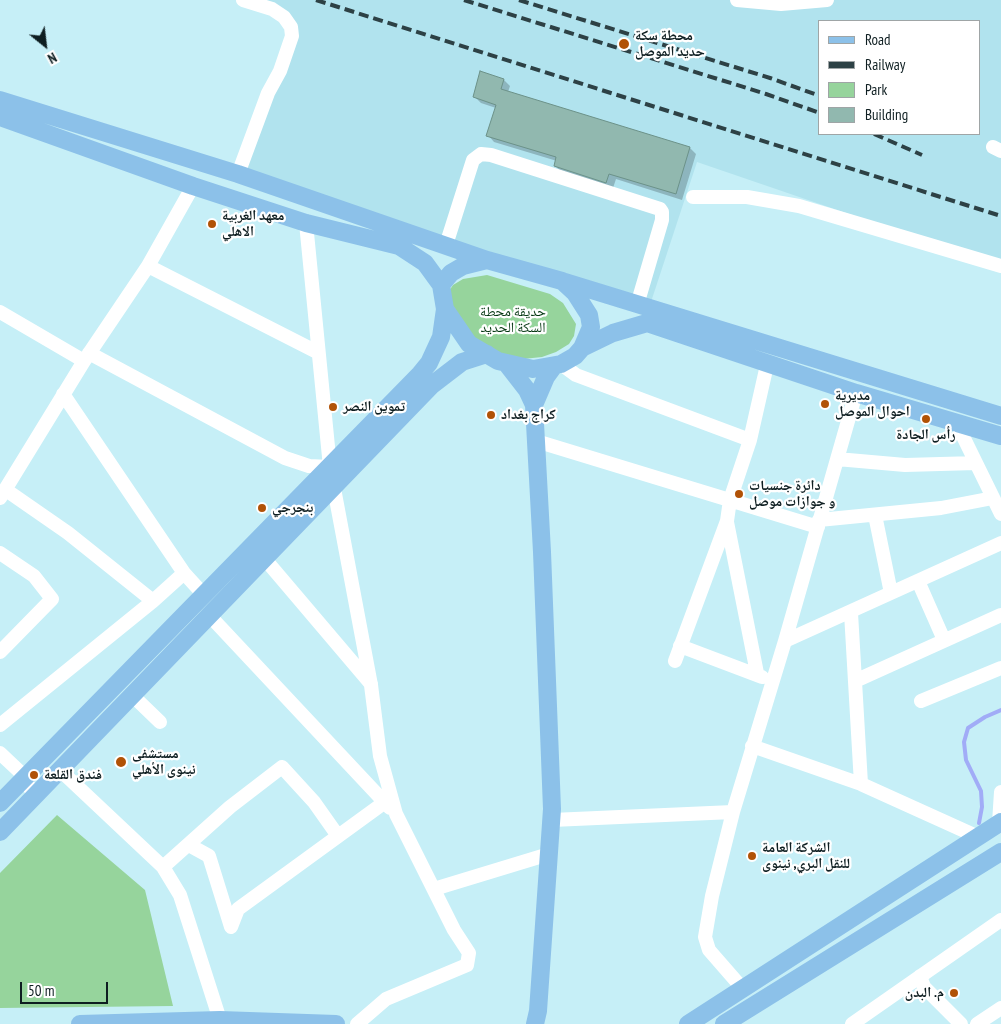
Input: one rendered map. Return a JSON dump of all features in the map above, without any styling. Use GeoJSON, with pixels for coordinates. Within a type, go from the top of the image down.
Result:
{"type":"FeatureCollection","features":[{"type":"Feature","properties":{"kind":"main road"},"geometry":{"type":"LineString","coordinates":[[0,100],[238,174],[487,260],[562,281],[1001,416]]}},
{"type":"Feature","properties":{"kind":"main road"},"geometry":{"type":"LineString","coordinates":[[0,117],[193,186],[306,223],[399,246],[425,263],[441,285],[445,309],[441,337],[429,363],[330,467],[0,804]]}},
{"type":"Feature","properties":{"kind":"main road"},"geometry":{"type":"LineString","coordinates":[[441,285],[451,273],[463,266],[487,260]]}},
{"type":"Feature","properties":{"kind":"main road"},"geometry":{"type":"LineString","coordinates":[[534,405],[546,377],[558,365],[575,356],[582,348],[591,327],[589,315],[575,293],[562,281]]}},
{"type":"Feature","properties":{"kind":"main road"},"geometry":{"type":"LineString","coordinates":[[445,309],[469,344],[486,354],[506,363],[533,369],[558,365]]}},
{"type":"Feature","properties":{"kind":"main road"},"geometry":{"type":"LineString","coordinates":[[582,348],[613,333],[647,322],[768,365],[1001,436]]}},
{"type":"Feature","properties":{"kind":"main road"},"geometry":{"type":"LineString","coordinates":[[0,832],[441,376],[462,362],[486,354]]}},
{"type":"Feature","properties":{"kind":"main road"},"geometry":{"type":"LineString","coordinates":[[506,363],[527,390],[534,405],[552,820],[538,1020],[526,1024]]}},
{"type":"Feature","properties":{"kind":"main road"},"geometry":{"type":"LineString","coordinates":[[688,1024],[1000,822]]}},
{"type":"Feature","properties":{"kind":"main road"},"geometry":{"type":"LineString","coordinates":[[724,1024],[1001,852]]}},
{"type":"Feature","properties":{"kind":"main road"},"geometry":{"type":"LineString","coordinates":[[80,1024],[220,1020],[336,1024]]}},
{"type":"Feature","properties":{"kind":"street"},"geometry":{"type":"LineString","coordinates":[[238,174],[268,93],[292,36],[291,28],[284,17],[272,10],[243,0]]}},
{"type":"Feature","properties":{"kind":"street"},"geometry":{"type":"LineString","coordinates":[[737,0],[781,4],[827,0]]}},
{"type":"Feature","properties":{"kind":"street"},"geometry":{"type":"LineString","coordinates":[[446,245],[473,160],[482,154],[491,155],[660,209],[662,220],[636,304]]}},
{"type":"Feature","properties":{"kind":"street"},"geometry":{"type":"LineString","coordinates":[[154,601],[4,485],[86,357],[148,266],[193,186]]}},
{"type":"Feature","properties":{"kind":"street"},"geometry":{"type":"LineString","coordinates":[[693,197],[747,197],[799,206],[1001,266]]}},
{"type":"Feature","properties":{"kind":"street"},"geometry":{"type":"LineString","coordinates":[[306,223],[330,467],[372,685],[380,756],[396,814],[454,930],[469,953],[467,965],[386,999],[357,1024]]}},
{"type":"Feature","properties":{"kind":"street"},"geometry":{"type":"LineString","coordinates":[[148,266],[318,352]]}},
{"type":"Feature","properties":{"kind":"street"},"geometry":{"type":"LineString","coordinates":[[0,312],[285,458],[309,466],[330,467]]}},
{"type":"Feature","properties":{"kind":"street"},"geometry":{"type":"LineString","coordinates":[[558,365],[576,375],[750,440]]}},
{"type":"Feature","properties":{"kind":"street"},"geometry":{"type":"LineString","coordinates":[[675,661],[727,521],[730,500],[750,440],[768,365]]}},
{"type":"Feature","properties":{"kind":"street"},"geometry":{"type":"LineString","coordinates":[[743,989],[709,950],[705,937],[712,896],[733,812],[785,641],[856,393]]}},
{"type":"Feature","properties":{"kind":"street"},"geometry":{"type":"LineString","coordinates":[[64,394],[184,573],[204,595]]}},
{"type":"Feature","properties":{"kind":"street"},"geometry":{"type":"LineString","coordinates":[[956,422],[1001,514]]}},
{"type":"Feature","properties":{"kind":"street"},"geometry":{"type":"LineString","coordinates":[[536,440],[730,500],[819,524],[941,508],[993,498]]}},
{"type":"Feature","properties":{"kind":"street"},"geometry":{"type":"LineString","coordinates":[[837,459],[905,465],[976,463]]}},
{"type":"Feature","properties":{"kind":"street"},"geometry":{"type":"LineString","coordinates":[[875,516],[891,593]]}},
{"type":"Feature","properties":{"kind":"street"},"geometry":{"type":"LineString","coordinates":[[727,521],[757,673]]}},
{"type":"Feature","properties":{"kind":"street"},"geometry":{"type":"LineString","coordinates":[[785,641],[851,613],[1001,542]]}},
{"type":"Feature","properties":{"kind":"street"},"geometry":{"type":"LineString","coordinates":[[0,554],[34,576],[52,599],[0,652]]}},
{"type":"Feature","properties":{"kind":"street"},"geometry":{"type":"LineString","coordinates":[[264,558],[372,685]]}},
{"type":"Feature","properties":{"kind":"street"},"geometry":{"type":"LineString","coordinates":[[0,725],[154,601],[184,573]]}},
{"type":"Feature","properties":{"kind":"street"},"geometry":{"type":"LineString","coordinates":[[918,581],[944,640]]}},
{"type":"Feature","properties":{"kind":"street"},"geometry":{"type":"LineString","coordinates":[[851,613],[861,784]]}},
{"type":"Feature","properties":{"kind":"street"},"geometry":{"type":"LineString","coordinates":[[209,615],[396,814]]}},
{"type":"Feature","properties":{"kind":"street"},"geometry":{"type":"LineString","coordinates":[[855,681],[1001,615]]}},
{"type":"Feature","properties":{"kind":"street"},"geometry":{"type":"LineString","coordinates":[[680,646],[757,673],[771,683]]}},
{"type":"Feature","properties":{"kind":"street"},"geometry":{"type":"LineString","coordinates":[[921,701],[1001,668]]}},
{"type":"Feature","properties":{"kind":"street"},"geometry":{"type":"LineString","coordinates":[[132,695],[160,722]]}},
{"type":"Feature","properties":{"kind":"street"},"geometry":{"type":"LineString","coordinates":[[752,746],[861,784],[976,836]]}},
{"type":"Feature","properties":{"kind":"street"},"geometry":{"type":"LineString","coordinates":[[0,753],[25,778],[35,796]]}},
{"type":"Feature","properties":{"kind":"street"},"geometry":{"type":"LineString","coordinates":[[163,867],[230,807],[282,767],[314,802],[338,836]]}},
{"type":"Feature","properties":{"kind":"street"},"geometry":{"type":"LineString","coordinates":[[60,770],[163,867],[180,895],[220,1020]]}},
{"type":"Feature","properties":{"kind":"street"},"geometry":{"type":"LineString","coordinates":[[1000,822],[1001,792]]}},
{"type":"Feature","properties":{"kind":"street"},"geometry":{"type":"LineString","coordinates":[[189,844],[209,856],[231,927],[238,909],[385,802]]}},
{"type":"Feature","properties":{"kind":"street"},"geometry":{"type":"LineString","coordinates":[[552,820],[733,812]]}},
{"type":"Feature","properties":{"kind":"street"},"geometry":{"type":"LineString","coordinates":[[434,889],[549,854]]}},
{"type":"Feature","properties":{"kind":"street"},"geometry":{"type":"LineString","coordinates":[[852,1024],[1001,920]]}},
{"type":"Feature","properties":{"kind":"street"},"geometry":{"type":"LineString","coordinates":[[920,976],[924,987],[961,1024]]}},
{"type":"Feature","properties":{"kind":"street"},"geometry":{"type":"LineString","coordinates":[[977,1024],[1001,1008]]}},
{"type":"Feature","properties":{"kind":"shaded area"},"geometry":{"type":"Polygon","coordinates":[[[243,0],[1001,0],[1001,266],[697,162],[649,308],[238,174],[268,93],[291,16],[243,0]]]}},
{"type":"Feature","properties":{"kind":"green space","name":"حديقة محطة السكة الحديد"},"geometry":{"type":"Polygon","coordinates":[[[487,275],[550,294],[563,303],[576,324],[574,336],[569,344],[556,352],[542,357],[523,359],[502,354],[471,337],[452,309],[449,291],[453,285],[463,279],[487,275]]]}},
{"type":"Feature","properties":{"kind":"green space"},"geometry":{"type":"Polygon","coordinates":[[[57,815],[145,890],[173,1006],[0,1008],[0,873],[57,815]]]}},
{"type":"Feature","properties":{"kind":"building"},"geometry":{"type":"Polygon","coordinates":[[[480,71],[504,79],[501,89],[690,147],[676,194],[609,174],[606,183],[554,166],[556,157],[486,136],[496,105],[473,97],[480,71]]]}},
{"type":"Feature","properties":{"kind":"waterway"},"geometry":{"type":"LineString","coordinates":[[979,823],[982,807],[981,791],[966,760],[964,742],[968,728],[985,717],[1001,710]]}},
{"type":"Feature","properties":{"kind":"railway"},"geometry":{"type":"LineString","coordinates":[[316,0],[1001,216]]}},
{"type":"Feature","properties":{"kind":"railway"},"geometry":{"type":"LineString","coordinates":[[464,0],[766,94],[818,112]]}},
{"type":"Feature","properties":{"kind":"railway"},"geometry":{"type":"LineString","coordinates":[[519,0],[770,78],[818,95]]}},
{"type":"Feature","properties":{"kind":"railway"},"geometry":{"type":"LineString","coordinates":[[876,135],[922,155]]}},
{"type":"Feature","properties":{"kind":"place","name":"محطة سكة حديد الموصل"},"geometry":{"type":"Point","coordinates":[624,44]}},
{"type":"Feature","properties":{"kind":"place","name":"معهد الغربية الاهلي"},"geometry":{"type":"Point","coordinates":[212,224]}},
{"type":"Feature","properties":{"kind":"place","name":"مديرية احوال الموصل"},"geometry":{"type":"Point","coordinates":[825,404]}},
{"type":"Feature","properties":{"kind":"place","name":"تموين النصر"},"geometry":{"type":"Point","coordinates":[333,407]}},
{"type":"Feature","properties":{"kind":"place","name":"كراج بغداد"},"geometry":{"type":"Point","coordinates":[491,415]}},
{"type":"Feature","properties":{"kind":"place","name":"رأس الجادة"},"geometry":{"type":"Point","coordinates":[926,419]}},
{"type":"Feature","properties":{"kind":"place","name":"دائرة جنسيات و جوازات موصل"},"geometry":{"type":"Point","coordinates":[739,494]}},
{"type":"Feature","properties":{"kind":"place","name":"بنجرجي"},"geometry":{"type":"Point","coordinates":[262,508]}},
{"type":"Feature","properties":{"kind":"place","name":"مستشفى نينوى الأهلي"},"geometry":{"type":"Point","coordinates":[121,762]}},
{"type":"Feature","properties":{"kind":"place","name":"فندق القلعة"},"geometry":{"type":"Point","coordinates":[34,775]}},
{"type":"Feature","properties":{"kind":"place","name":"الشركة العامة للنقل البري, نينوى"},"geometry":{"type":"Point","coordinates":[752,856]}},
{"type":"Feature","properties":{"kind":"place","name":"م. البدن"},"geometry":{"type":"Point","coordinates":[954,993]}}]}
